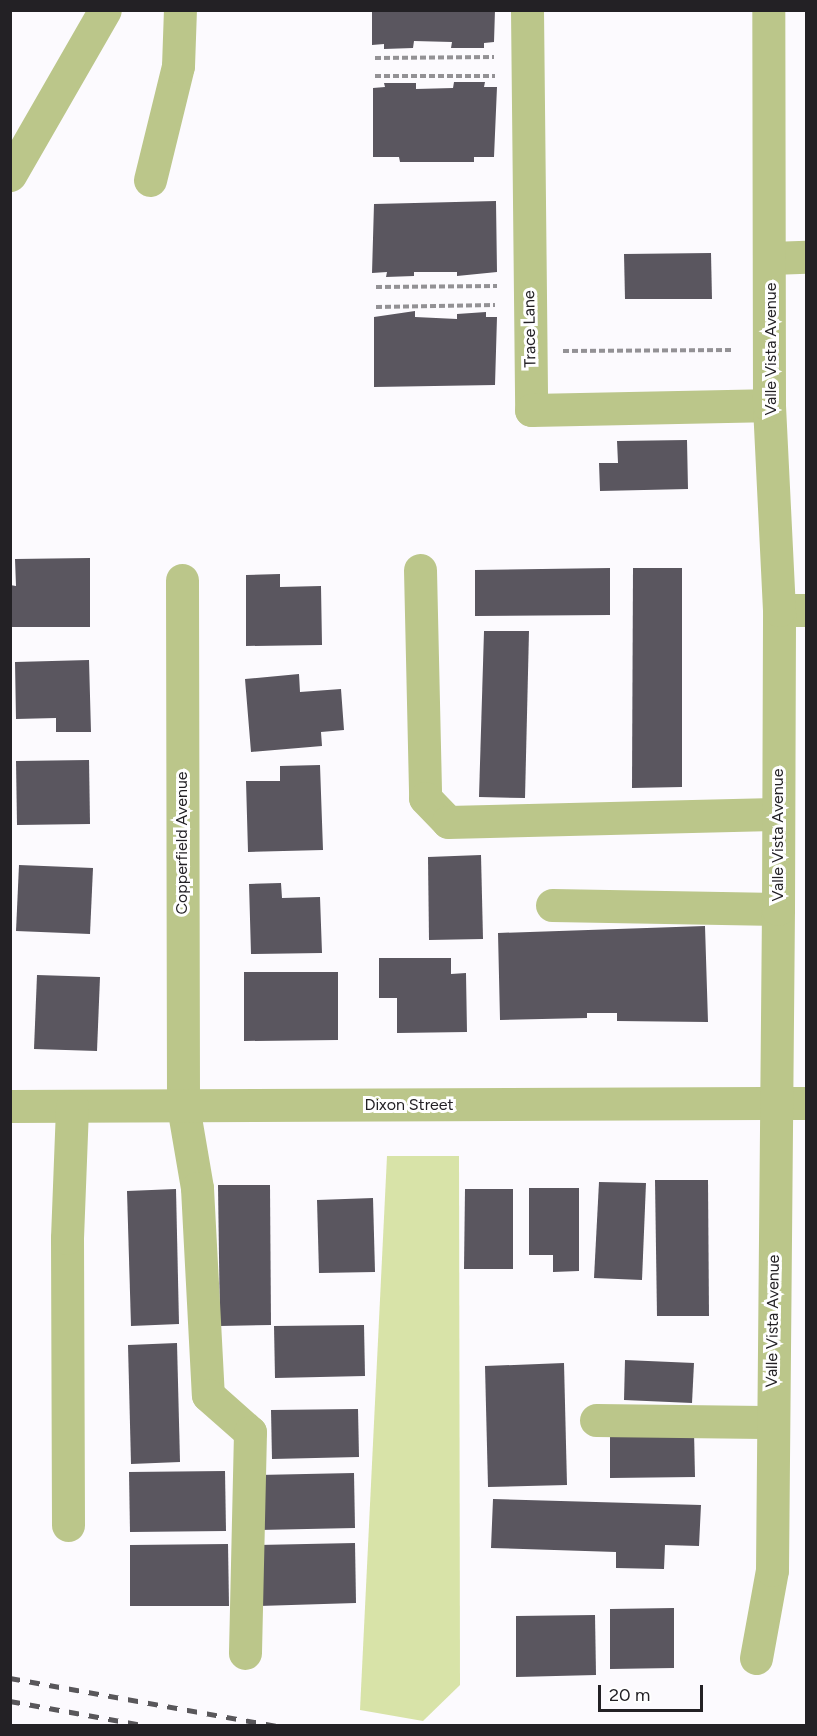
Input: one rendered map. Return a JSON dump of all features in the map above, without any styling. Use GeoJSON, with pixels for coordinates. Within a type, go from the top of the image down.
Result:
{"type":"FeatureCollection","features":[{"type":"Feature","properties":{"kind":"street"},"geometry":{"type":"LineString","coordinates":[[10,176],[105,10]]}},
{"type":"Feature","properties":{"kind":"street"},"geometry":{"type":"LineString","coordinates":[[150,180],[178,66],[180,10]]}},
{"type":"Feature","properties":{"kind":"street","name":"Trace Lane"},"geometry":{"type":"LineString","coordinates":[[527,10],[531,410],[770,405]]}},
{"type":"Feature","properties":{"kind":"street","name":"Valle Vista Avenue"},"geometry":{"type":"LineString","coordinates":[[756,1658],[772,1570],[772,1422],[791,1103],[778,909],[778,814],[793,610],[770,405],[768,10]]}},
{"type":"Feature","properties":{"kind":"street"},"geometry":{"type":"LineString","coordinates":[[771,258],[807,256]]}},
{"type":"Feature","properties":{"kind":"street"},"geometry":{"type":"LineString","coordinates":[[420,570],[424,798],[448,822],[778,814]]}},
{"type":"Feature","properties":{"kind":"street","name":"Copperfield Avenue"},"geometry":{"type":"LineString","coordinates":[[182,580],[183,1106],[197,1188],[208,1395],[250,1432],[245,1653]]}},
{"type":"Feature","properties":{"kind":"street"},"geometry":{"type":"LineString","coordinates":[[552,905],[778,909]]}},
{"type":"Feature","properties":{"kind":"street","name":"Dixon Street"},"geometry":{"type":"LineString","coordinates":[[10,1106],[791,1103]]}},
{"type":"Feature","properties":{"kind":"street"},"geometry":{"type":"LineString","coordinates":[[68,1525],[67,1238],[72,1106]]}},
{"type":"Feature","properties":{"kind":"street"},"geometry":{"type":"LineString","coordinates":[[596,1420],[772,1422]]}},
{"type":"Feature","properties":{"kind":"path"},"geometry":{"type":"LineString","coordinates":[[375,58],[498,57]]}},
{"type":"Feature","properties":{"kind":"path"},"geometry":{"type":"LineString","coordinates":[[375,76],[494,75],[501,82]]}},
{"type":"Feature","properties":{"kind":"path"},"geometry":{"type":"LineString","coordinates":[[376,287],[509,286]]}},
{"type":"Feature","properties":{"kind":"path"},"geometry":{"type":"LineString","coordinates":[[376,307],[495,305],[502,312]]}},
{"type":"Feature","properties":{"kind":"path"},"geometry":{"type":"LineString","coordinates":[[559,351],[732,350]]}},
{"type":"Feature","properties":{"kind":"green space"},"geometry":{"type":"Polygon","coordinates":[[[387,1156],[459,1156],[460,1685],[423,1721],[360,1710],[387,1156]]]}},
{"type":"Feature","properties":{"kind":"building"},"geometry":{"type":"Polygon","coordinates":[[[372,10],[495,10],[494,42],[484,43],[484,48],[451,48],[452,42],[414,41],[413,48],[384,49],[384,44],[372,45],[372,10]]]}},
{"type":"Feature","properties":{"kind":"building"},"geometry":{"type":"Polygon","coordinates":[[[454,82],[485,82],[484,87],[497,87],[494,157],[474,157],[474,162],[400,162],[399,157],[373,157],[373,88],[385,87],[384,83],[416,83],[416,89],[453,88],[454,82]]]}},
{"type":"Feature","properties":{"kind":"building"},"geometry":{"type":"Polygon","coordinates":[[[496,201],[497,272],[457,276],[457,272],[414,272],[414,276],[386,277],[387,272],[372,273],[374,204],[496,201]]]}},
{"type":"Feature","properties":{"kind":"building"},"geometry":{"type":"Polygon","coordinates":[[[711,253],[712,299],[625,299],[624,254],[711,253]]]}},
{"type":"Feature","properties":{"kind":"building"},"geometry":{"type":"Polygon","coordinates":[[[415,311],[415,317],[457,319],[457,314],[486,312],[486,317],[497,317],[495,385],[374,387],[374,317],[415,311]]]}},
{"type":"Feature","properties":{"kind":"building"},"geometry":{"type":"Polygon","coordinates":[[[687,440],[688,489],[600,491],[599,463],[618,463],[617,441],[687,440]]]}},
{"type":"Feature","properties":{"kind":"building"},"geometry":{"type":"Polygon","coordinates":[[[90,558],[90,627],[10,627],[10,585],[16,586],[15,559],[90,558]]]}},
{"type":"Feature","properties":{"kind":"building"},"geometry":{"type":"Polygon","coordinates":[[[610,568],[610,615],[475,616],[475,570],[610,568]]]}},
{"type":"Feature","properties":{"kind":"building"},"geometry":{"type":"Polygon","coordinates":[[[633,568],[682,568],[682,787],[632,788],[633,568]]]}},
{"type":"Feature","properties":{"kind":"building"},"geometry":{"type":"Polygon","coordinates":[[[280,574],[280,587],[321,586],[322,645],[246,646],[246,575],[280,574]]]}},
{"type":"Feature","properties":{"kind":"building"},"geometry":{"type":"Polygon","coordinates":[[[484,631],[529,631],[525,798],[479,797],[484,631]]]}},
{"type":"Feature","properties":{"kind":"building"},"geometry":{"type":"Polygon","coordinates":[[[89,660],[91,732],[56,732],[56,718],[16,719],[15,662],[89,660]]]}},
{"type":"Feature","properties":{"kind":"building"},"geometry":{"type":"Polygon","coordinates":[[[299,674],[300,692],[341,689],[344,730],[321,732],[322,746],[251,752],[245,679],[299,674]]]}},
{"type":"Feature","properties":{"kind":"building"},"geometry":{"type":"Polygon","coordinates":[[[89,760],[90,824],[17,825],[16,761],[89,760]]]}},
{"type":"Feature","properties":{"kind":"building"},"geometry":{"type":"Polygon","coordinates":[[[320,765],[323,850],[248,852],[246,781],[280,781],[280,766],[320,765]]]}},
{"type":"Feature","properties":{"kind":"building"},"geometry":{"type":"Polygon","coordinates":[[[481,855],[483,939],[429,940],[428,857],[481,855]]]}},
{"type":"Feature","properties":{"kind":"building"},"geometry":{"type":"Polygon","coordinates":[[[19,865],[93,868],[90,934],[16,931],[19,865]]]}},
{"type":"Feature","properties":{"kind":"building"},"geometry":{"type":"Polygon","coordinates":[[[281,883],[282,898],[320,897],[322,953],[251,954],[249,884],[281,883]]]}},
{"type":"Feature","properties":{"kind":"building"},"geometry":{"type":"Polygon","coordinates":[[[705,926],[708,1022],[617,1021],[617,1013],[587,1013],[587,1018],[500,1020],[498,933],[705,926]]]}},
{"type":"Feature","properties":{"kind":"building"},"geometry":{"type":"Polygon","coordinates":[[[379,958],[451,958],[451,974],[466,973],[467,1032],[397,1033],[397,998],[379,998],[379,958]]]}},
{"type":"Feature","properties":{"kind":"building"},"geometry":{"type":"Polygon","coordinates":[[[244,972],[338,972],[338,1040],[244,1041],[244,972]]]}},
{"type":"Feature","properties":{"kind":"building"},"geometry":{"type":"Polygon","coordinates":[[[37,975],[100,977],[97,1051],[34,1049],[37,975]]]}},
{"type":"Feature","properties":{"kind":"building"},"geometry":{"type":"Polygon","coordinates":[[[655,1180],[708,1180],[709,1316],[657,1316],[655,1180]]]}},
{"type":"Feature","properties":{"kind":"building"},"geometry":{"type":"Polygon","coordinates":[[[599,1182],[646,1183],[642,1280],[594,1278],[599,1182]]]}},
{"type":"Feature","properties":{"kind":"building"},"geometry":{"type":"Polygon","coordinates":[[[218,1185],[270,1185],[271,1325],[220,1326],[218,1185]]]}},
{"type":"Feature","properties":{"kind":"building"},"geometry":{"type":"Polygon","coordinates":[[[529,1188],[579,1188],[579,1271],[553,1272],[553,1255],[529,1255],[529,1188]]]}},
{"type":"Feature","properties":{"kind":"building"},"geometry":{"type":"Polygon","coordinates":[[[176,1189],[179,1324],[131,1326],[127,1191],[176,1189]]]}},
{"type":"Feature","properties":{"kind":"building"},"geometry":{"type":"Polygon","coordinates":[[[465,1189],[513,1189],[513,1269],[464,1269],[465,1189]]]}},
{"type":"Feature","properties":{"kind":"building"},"geometry":{"type":"Polygon","coordinates":[[[373,1198],[375,1272],[319,1273],[317,1200],[373,1198]]]}},
{"type":"Feature","properties":{"kind":"building"},"geometry":{"type":"Polygon","coordinates":[[[364,1325],[365,1376],[275,1378],[274,1326],[364,1325]]]}},
{"type":"Feature","properties":{"kind":"building"},"geometry":{"type":"Polygon","coordinates":[[[177,1343],[180,1462],[131,1464],[128,1345],[177,1343]]]}},
{"type":"Feature","properties":{"kind":"building"},"geometry":{"type":"Polygon","coordinates":[[[625,1360],[694,1363],[692,1403],[624,1400],[625,1360]]]}},
{"type":"Feature","properties":{"kind":"building"},"geometry":{"type":"Polygon","coordinates":[[[564,1363],[567,1485],[488,1487],[485,1366],[564,1363]]]}},
{"type":"Feature","properties":{"kind":"building"},"geometry":{"type":"Polygon","coordinates":[[[358,1409],[359,1457],[272,1459],[271,1410],[358,1409]]]}},
{"type":"Feature","properties":{"kind":"building"},"geometry":{"type":"Polygon","coordinates":[[[610,1431],[694,1431],[695,1477],[610,1478],[610,1431]]]}},
{"type":"Feature","properties":{"kind":"building"},"geometry":{"type":"Polygon","coordinates":[[[225,1471],[226,1531],[130,1532],[129,1472],[225,1471]]]}},
{"type":"Feature","properties":{"kind":"building"},"geometry":{"type":"Polygon","coordinates":[[[354,1473],[355,1528],[259,1530],[258,1475],[354,1473]]]}},
{"type":"Feature","properties":{"kind":"building"},"geometry":{"type":"Polygon","coordinates":[[[493,1499],[701,1505],[699,1546],[665,1545],[664,1569],[616,1568],[616,1552],[491,1548],[493,1499]]]}},
{"type":"Feature","properties":{"kind":"building"},"geometry":{"type":"Polygon","coordinates":[[[355,1543],[356,1603],[259,1606],[258,1545],[355,1543]]]}},
{"type":"Feature","properties":{"kind":"building"},"geometry":{"type":"Polygon","coordinates":[[[228,1544],[229,1606],[130,1606],[130,1545],[228,1544]]]}},
{"type":"Feature","properties":{"kind":"building"},"geometry":{"type":"Polygon","coordinates":[[[674,1608],[674,1668],[610,1669],[610,1609],[674,1608]]]}},
{"type":"Feature","properties":{"kind":"building"},"geometry":{"type":"Polygon","coordinates":[[[595,1615],[596,1675],[516,1677],[516,1616],[595,1615]]]}},
{"type":"Feature","properties":{"kind":"railway"},"geometry":{"type":"LineString","coordinates":[[10,1678],[277,1726]]}},
{"type":"Feature","properties":{"kind":"railway"},"geometry":{"type":"LineString","coordinates":[[10,1701],[148,1726]]}}]}
